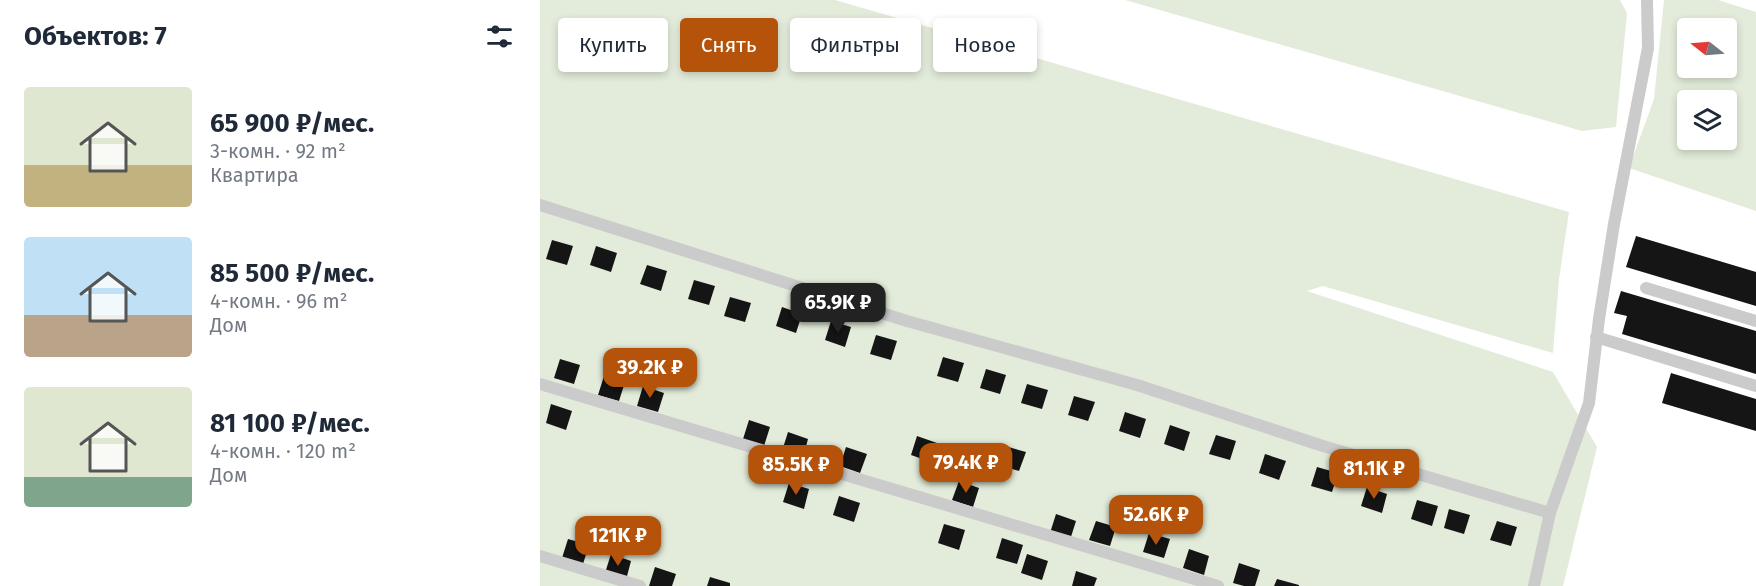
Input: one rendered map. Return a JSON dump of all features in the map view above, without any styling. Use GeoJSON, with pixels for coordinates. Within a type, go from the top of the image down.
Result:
{"type":"FeatureCollection","features":[{"type":"Feature","properties":{"kind":"lane"},"geometry":{"type":"LineString","coordinates":[[1534,586],[1550,513],[1589,403],[1596,337],[1614,224],[1648,48],[1647,0]]}},
{"type":"Feature","properties":{"kind":"lane"},"geometry":{"type":"LineString","coordinates":[[540,205],[907,321],[1137,385],[1323,446],[1550,513]]}},
{"type":"Feature","properties":{"kind":"lane"},"geometry":{"type":"LineString","coordinates":[[1646,288],[1756,321]]}},
{"type":"Feature","properties":{"kind":"lane"},"geometry":{"type":"LineString","coordinates":[[1596,337],[1756,386]]}},
{"type":"Feature","properties":{"kind":"lane"},"geometry":{"type":"LineString","coordinates":[[540,384],[1218,586]]}},
{"type":"Feature","properties":{"kind":"lane"},"geometry":{"type":"LineString","coordinates":[[540,556],[640,586]]}},
{"type":"Feature","properties":{"kind":"green space"},"geometry":{"type":"Polygon","coordinates":[[[540,0],[835,0],[897,18],[790,18],[790,72],[921,72],[921,25],[933,28],[933,72],[1037,72],[1037,58],[1569,212],[1559,279],[1553,353],[1323,286],[1307,291],[1553,372],[1597,447],[1563,586],[540,586],[540,0]]]}},
{"type":"Feature","properties":{"kind":"green space"},"geometry":{"type":"Polygon","coordinates":[[[1125,0],[1620,0],[1627,13],[1616,127],[1582,131],[1125,0]]]}},
{"type":"Feature","properties":{"kind":"green space"},"geometry":{"type":"Polygon","coordinates":[[[1664,0],[1718,0],[1756,12],[1756,211],[1629,168],[1654,99],[1664,0]]]}},
{"type":"Feature","properties":{"kind":"building"},"geometry":{"type":"Polygon","coordinates":[[[1636,236],[1756,272],[1756,306],[1626,267],[1636,236]]]}},
{"type":"Feature","properties":{"kind":"building"},"geometry":{"type":"Polygon","coordinates":[[[552,240],[573,246],[567,265],[546,259],[552,240]]]}},
{"type":"Feature","properties":{"kind":"building"},"geometry":{"type":"Polygon","coordinates":[[[596,246],[617,253],[611,272],[590,265],[596,246]]]}},
{"type":"Feature","properties":{"kind":"building"},"geometry":{"type":"Polygon","coordinates":[[[647,265],[667,271],[661,291],[640,284],[647,265]]]}},
{"type":"Feature","properties":{"kind":"building"},"geometry":{"type":"Polygon","coordinates":[[[694,280],[715,286],[709,305],[688,299],[694,280]]]}},
{"type":"Feature","properties":{"kind":"building"},"geometry":{"type":"Polygon","coordinates":[[[1621,291],[1756,331],[1756,374],[1622,334],[1627,316],[1614,313],[1621,291]]]}},
{"type":"Feature","properties":{"kind":"building"},"geometry":{"type":"Polygon","coordinates":[[[730,297],[751,303],[745,322],[724,316],[730,297]]]}},
{"type":"Feature","properties":{"kind":"building"},"geometry":{"type":"Polygon","coordinates":[[[782,307],[802,314],[796,333],[776,326],[782,307]]]}},
{"type":"Feature","properties":{"kind":"building"},"geometry":{"type":"Polygon","coordinates":[[[831,321],[851,327],[845,347],[825,340],[831,321]]]}},
{"type":"Feature","properties":{"kind":"building"},"geometry":{"type":"Polygon","coordinates":[[[876,335],[897,341],[891,360],[870,354],[876,335]]]}},
{"type":"Feature","properties":{"kind":"building"},"geometry":{"type":"Polygon","coordinates":[[[943,357],[964,363],[958,382],[937,376],[943,357]]]}},
{"type":"Feature","properties":{"kind":"building"},"geometry":{"type":"Polygon","coordinates":[[[560,359],[580,365],[574,384],[554,378],[560,359]]]}},
{"type":"Feature","properties":{"kind":"building"},"geometry":{"type":"Polygon","coordinates":[[[986,369],[1006,375],[1000,394],[980,388],[986,369]]]}},
{"type":"Feature","properties":{"kind":"building"},"geometry":{"type":"Polygon","coordinates":[[[1671,373],[1756,399],[1756,431],[1662,403],[1671,373]]]}},
{"type":"Feature","properties":{"kind":"building"},"geometry":{"type":"Polygon","coordinates":[[[604,376],[625,382],[619,401],[598,395],[604,376]]]}},
{"type":"Feature","properties":{"kind":"building"},"geometry":{"type":"Polygon","coordinates":[[[1027,384],[1048,390],[1042,409],[1021,403],[1027,384]]]}},
{"type":"Feature","properties":{"kind":"building"},"geometry":{"type":"Polygon","coordinates":[[[643,386],[664,393],[658,412],[637,406],[643,386]]]}},
{"type":"Feature","properties":{"kind":"building"},"geometry":{"type":"Polygon","coordinates":[[[1074,396],[1095,402],[1088,421],[1068,415],[1074,396]]]}},
{"type":"Feature","properties":{"kind":"building"},"geometry":{"type":"Polygon","coordinates":[[[551,404],[572,411],[566,430],[546,423],[551,404]]]}},
{"type":"Feature","properties":{"kind":"building"},"geometry":{"type":"Polygon","coordinates":[[[1125,412],[1146,419],[1140,438],[1119,431],[1125,412]]]}},
{"type":"Feature","properties":{"kind":"building"},"geometry":{"type":"Polygon","coordinates":[[[749,420],[770,427],[764,446],[743,439],[749,420]]]}},
{"type":"Feature","properties":{"kind":"building"},"geometry":{"type":"Polygon","coordinates":[[[1170,425],[1190,432],[1184,451],[1164,444],[1170,425]]]}},
{"type":"Feature","properties":{"kind":"building"},"geometry":{"type":"Polygon","coordinates":[[[788,432],[808,439],[803,458],[782,451],[788,432]]]}},
{"type":"Feature","properties":{"kind":"building"},"geometry":{"type":"Polygon","coordinates":[[[1216,435],[1236,441],[1230,460],[1209,454],[1216,435]]]}},
{"type":"Feature","properties":{"kind":"building"},"geometry":{"type":"Polygon","coordinates":[[[917,436],[937,443],[931,462],[911,455],[917,436]]]}},
{"type":"Feature","properties":{"kind":"building"},"geometry":{"type":"Polygon","coordinates":[[[1005,446],[1026,452],[1019,471],[999,465],[1005,446]]]}},
{"type":"Feature","properties":{"kind":"building"},"geometry":{"type":"Polygon","coordinates":[[[846,447],[867,454],[860,473],[840,466],[846,447]]]}},
{"type":"Feature","properties":{"kind":"building"},"geometry":{"type":"Polygon","coordinates":[[[1265,454],[1286,461],[1279,480],[1259,473],[1265,454]]]}},
{"type":"Feature","properties":{"kind":"building"},"geometry":{"type":"Polygon","coordinates":[[[1317,467],[1338,473],[1332,492],[1311,486],[1317,467]]]}},
{"type":"Feature","properties":{"kind":"building"},"geometry":{"type":"Polygon","coordinates":[[[959,481],[979,488],[973,507],[952,500],[959,481]]]}},
{"type":"Feature","properties":{"kind":"building"},"geometry":{"type":"Polygon","coordinates":[[[789,483],[809,489],[804,509],[783,502],[789,483]]]}},
{"type":"Feature","properties":{"kind":"building"},"geometry":{"type":"Polygon","coordinates":[[[1367,487],[1387,494],[1382,513],[1361,506],[1367,487]]]}},
{"type":"Feature","properties":{"kind":"building"},"geometry":{"type":"Polygon","coordinates":[[[839,496],[860,503],[854,522],[833,515],[839,496]]]}},
{"type":"Feature","properties":{"kind":"building"},"geometry":{"type":"Polygon","coordinates":[[[1417,500],[1438,506],[1432,526],[1411,519],[1417,500]]]}},
{"type":"Feature","properties":{"kind":"building"},"geometry":{"type":"Polygon","coordinates":[[[1449,509],[1470,515],[1464,534],[1444,528],[1449,509]]]}},
{"type":"Feature","properties":{"kind":"building"},"geometry":{"type":"Polygon","coordinates":[[[1056,514],[1076,521],[1070,540],[1050,533],[1056,514]]]}},
{"type":"Feature","properties":{"kind":"building"},"geometry":{"type":"Polygon","coordinates":[[[1096,521],[1116,527],[1110,546],[1089,540],[1096,521]]]}},
{"type":"Feature","properties":{"kind":"building"},"geometry":{"type":"Polygon","coordinates":[[[1497,521],[1517,527],[1511,546],[1490,540],[1497,521]]]}},
{"type":"Feature","properties":{"kind":"building"},"geometry":{"type":"Polygon","coordinates":[[[944,524],[965,530],[959,550],[938,543],[944,524]]]}},
{"type":"Feature","properties":{"kind":"building"},"geometry":{"type":"Polygon","coordinates":[[[1149,533],[1170,539],[1164,558],[1143,552],[1149,533]]]}},
{"type":"Feature","properties":{"kind":"building"},"geometry":{"type":"Polygon","coordinates":[[[1002,538],[1023,545],[1017,564],[996,558],[1002,538]]]}},
{"type":"Feature","properties":{"kind":"building"},"geometry":{"type":"Polygon","coordinates":[[[568,539],[589,545],[583,564],[562,558],[568,539]]]}},
{"type":"Feature","properties":{"kind":"building"},"geometry":{"type":"Polygon","coordinates":[[[1189,549],[1209,556],[1204,575],[1183,568],[1189,549]]]}},
{"type":"Feature","properties":{"kind":"building"},"geometry":{"type":"Polygon","coordinates":[[[611,554],[631,561],[626,580],[605,573],[611,554]]]}},
{"type":"Feature","properties":{"kind":"building"},"geometry":{"type":"Polygon","coordinates":[[[1027,554],[1048,561],[1042,580],[1021,573],[1027,554]]]}},
{"type":"Feature","properties":{"kind":"building"},"geometry":{"type":"Polygon","coordinates":[[[1239,563],[1260,570],[1255,586],[1233,583],[1239,563]]]}},
{"type":"Feature","properties":{"kind":"building"},"geometry":{"type":"Polygon","coordinates":[[[655,567],[676,574],[672,586],[649,586],[655,567]]]}},
{"type":"Feature","properties":{"kind":"building"},"geometry":{"type":"Polygon","coordinates":[[[1076,571],[1097,578],[1094,586],[1072,586],[1076,571]]]}},
{"type":"Feature","properties":{"kind":"building"},"geometry":{"type":"Polygon","coordinates":[[[710,577],[730,583],[730,586],[707,586],[710,577]]]}},
{"type":"Feature","properties":{"kind":"building"},"geometry":{"type":"Polygon","coordinates":[[[1277,579],[1299,585],[1299,586],[1274,586],[1277,579]]]}}]}
